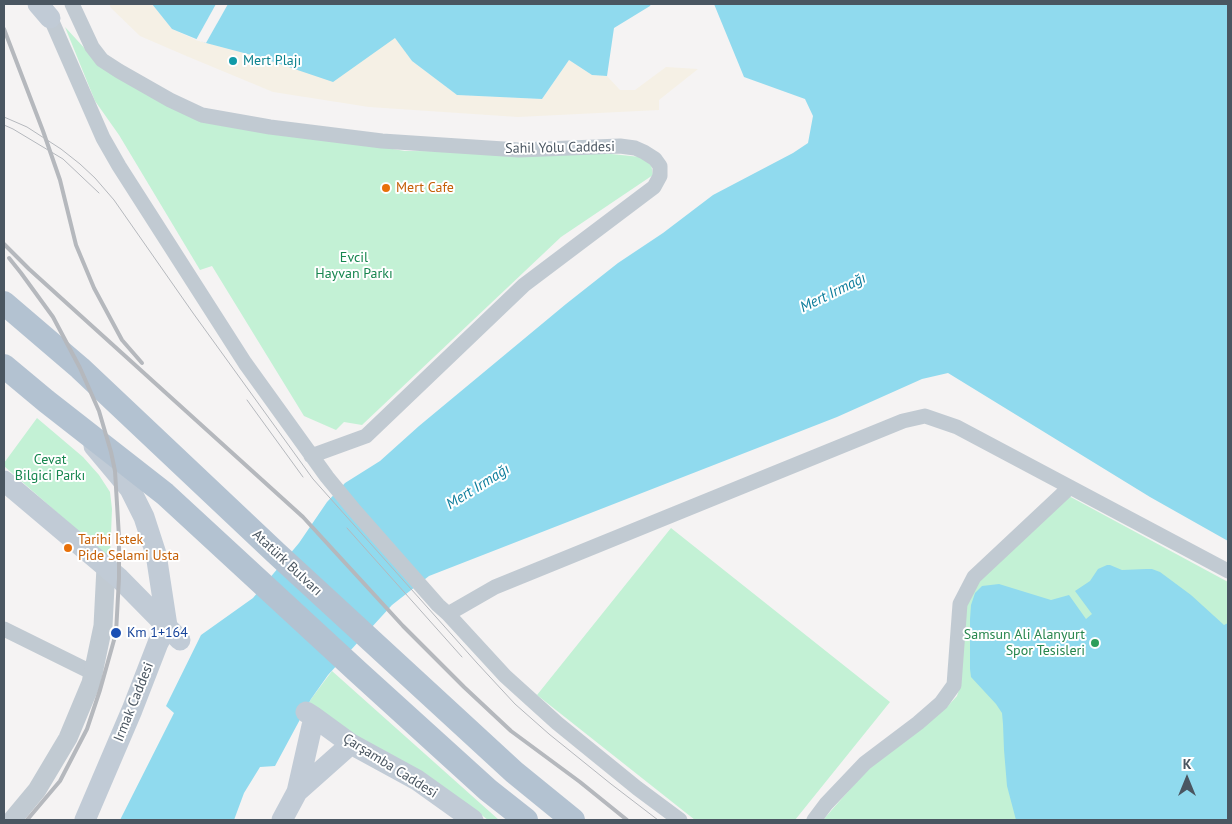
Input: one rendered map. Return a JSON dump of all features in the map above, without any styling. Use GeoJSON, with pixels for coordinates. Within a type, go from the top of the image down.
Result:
{"type":"FeatureCollection","features":[{"type":"Feature","properties":{"kind":"main road","name":"Atatürk Bulvarı"},"geometry":{"type":"LineString","coordinates":[[4,303],[80,368],[379,649],[514,772],[573,820]]}},
{"type":"Feature","properties":{"kind":"main road"},"geometry":{"type":"LineString","coordinates":[[4,366],[77,426],[165,494],[488,790],[526,820]]}},
{"type":"Feature","properties":{"kind":"main road"},"geometry":{"type":"LineString","coordinates":[[77,426],[130,489],[144,517],[156,554],[174,633]]}},
{"type":"Feature","properties":{"kind":"main road"},"geometry":{"type":"LineString","coordinates":[[4,481],[119,578],[174,633]]}},
{"type":"Feature","properties":{"kind":"main road","name":"Irmak Caddesi"},"geometry":{"type":"LineString","coordinates":[[85,820],[132,710],[158,643],[174,633]]}},
{"type":"Feature","properties":{"kind":"main road","name":"Çarşamba Caddesi"},"geometry":{"type":"LineString","coordinates":[[297,792],[310,714],[351,744],[417,780],[472,820]]}},
{"type":"Feature","properties":{"kind":"main road"},"geometry":{"type":"LineString","coordinates":[[282,820],[297,792],[351,744]]}},
{"type":"Feature","properties":{"kind":"street","name":"Sahil Yolu Caddesi"},"geometry":{"type":"LineString","coordinates":[[72,4],[92,47],[102,60],[170,100],[202,115],[270,127],[382,141],[519,150],[620,146],[635,148],[644,152],[655,159],[660,166],[660,176],[654,187],[524,285],[366,436],[312,456]]}},
{"type":"Feature","properties":{"kind":"street"},"geometry":{"type":"LineString","coordinates":[[44,8],[103,138],[245,363],[327,477],[361,518],[505,676],[557,723],[636,788],[680,820]]}},
{"type":"Feature","properties":{"kind":"street"},"geometry":{"type":"LineString","coordinates":[[443,609],[903,421],[924,416],[957,427],[1228,571]]}},
{"type":"Feature","properties":{"kind":"street"},"geometry":{"type":"LineString","coordinates":[[814,820],[826,804],[865,763],[941,703],[954,684],[960,604],[974,577],[1070,487]]}},
{"type":"Feature","properties":{"kind":"street"},"geometry":{"type":"LineString","coordinates":[[12,820],[36,790],[68,738],[91,684],[103,626],[106,567]]}},
{"type":"Feature","properties":{"kind":"street"},"geometry":{"type":"LineString","coordinates":[[4,629],[93,673]]}},
{"type":"Feature","properties":{"kind":"street"},"geometry":{"type":"LineString","coordinates":[[295,820],[297,792]]}},
{"type":"Feature","properties":{"kind":"green space","name":"Evcil Hayvan Parkı"},"geometry":{"type":"Polygon","coordinates":[[[65,27],[88,52],[201,117],[405,151],[592,152],[650,158],[653,175],[561,237],[362,425],[344,422],[336,430],[304,416],[212,266],[200,270],[119,135],[95,101],[65,27]]]}},
{"type":"Feature","properties":{"kind":"green space","name":"Cevat Bilgici Parkı"},"geometry":{"type":"Polygon","coordinates":[[[37,418],[83,457],[99,475],[110,492],[112,509],[110,559],[4,466],[4,463],[37,418]]]}},
{"type":"Feature","properties":{"kind":"green space","name":"Samsun Ali Alanyurt Spor Tesisleri"},"geometry":{"type":"Polygon","coordinates":[[[1067,495],[1228,582],[1228,820],[823,820],[873,763],[946,708],[957,696],[961,683],[964,603],[975,580],[1067,495]]]}},
{"type":"Feature","properties":{"kind":"green space"},"geometry":{"type":"Polygon","coordinates":[[[671,528],[890,702],[795,820],[695,820],[537,695],[671,528]]]}},
{"type":"Feature","properties":{"kind":"green space"},"geometry":{"type":"Polygon","coordinates":[[[332,671],[499,820],[488,820],[466,803],[306,709],[311,699],[332,671]]]}},
{"type":"Feature","properties":{"kind":"sand","name":"Mert Plajı"},"geometry":{"type":"Polygon","coordinates":[[[109,4],[152,4],[172,29],[196,40],[259,57],[396,38],[412,61],[457,95],[542,99],[569,60],[592,75],[607,76],[620,90],[635,90],[666,67],[698,69],[659,100],[659,110],[518,117],[369,107],[273,92],[140,36],[109,4]]]}},
{"type":"Feature","properties":{"kind":"water"},"geometry":{"type":"Polygon","coordinates":[[[152,4],[651,4],[614,28],[607,76],[592,75],[569,60],[542,99],[457,95],[412,61],[395,38],[333,82],[259,57],[206,43],[172,29],[152,4]]]}},
{"type":"Feature","properties":{"kind":"water","name":"Mert Irmağı"},"geometry":{"type":"Polygon","coordinates":[[[714,4],[1228,4],[1228,541],[1150,497],[948,373],[922,379],[837,417],[429,576],[392,605],[328,675],[311,699],[275,766],[260,767],[244,793],[234,820],[120,820],[174,713],[166,706],[201,635],[253,598],[299,543],[327,502],[345,483],[380,461],[419,426],[618,263],[663,233],[713,195],[793,153],[808,143],[813,116],[805,99],[744,77],[714,4]]]}},
{"type":"Feature","properties":{"kind":"water","name":"Samsun Ali Alanyurt Spor Tesisleri"},"geometry":{"type":"Polygon","coordinates":[[[1107,565],[1122,570],[1152,569],[1160,572],[1191,595],[1224,625],[1228,623],[1228,820],[1016,820],[1007,786],[1002,713],[971,677],[970,619],[971,605],[975,593],[982,586],[999,584],[1051,600],[1069,595],[1086,619],[1092,614],[1075,591],[1090,581],[1098,569],[1107,565]]]}},
{"type":"Feature","properties":{"kind":"pier"},"geometry":{"type":"Polygon","coordinates":[[[216,4],[228,4],[206,43],[196,40],[216,4]]]}},
{"type":"Feature","properties":{"kind":"tram line"},"geometry":{"type":"LineString","coordinates":[[4,117],[27,127],[61,149],[95,178],[114,200],[313,479],[515,704],[549,734],[658,820]]}},
{"type":"Feature","properties":{"kind":"tram line"},"geometry":{"type":"LineString","coordinates":[[4,125],[63,159],[99,193]]}},
{"type":"Feature","properties":{"kind":"tram line"},"geometry":{"type":"LineString","coordinates":[[247,400],[303,477]]}},
{"type":"Feature","properties":{"kind":"tram line"},"geometry":{"type":"LineString","coordinates":[[347,528],[462,657]]}},
{"type":"Feature","properties":{"kind":"railway"},"geometry":{"type":"LineString","coordinates":[[4,29],[60,180],[76,245],[94,288],[122,340],[142,363]]}},
{"type":"Feature","properties":{"kind":"railway"},"geometry":{"type":"LineString","coordinates":[[4,244],[29,269],[303,517],[403,626],[511,731],[580,782],[627,820]]}},
{"type":"Feature","properties":{"kind":"railway"},"geometry":{"type":"LineString","coordinates":[[9,258],[53,317],[80,368],[99,411],[115,471],[119,537],[116,633],[100,690],[87,729],[60,781],[27,820]]}},
{"type":"Feature","properties":{"kind":"place","name":"Mert Plajı"},"geometry":{"type":"Point","coordinates":[233,61]}},
{"type":"Feature","properties":{"kind":"place","name":"Mert Cafe"},"geometry":{"type":"Point","coordinates":[386,188]}},
{"type":"Feature","properties":{"kind":"place","name":"Tarihi İstek Pide Selami Usta"},"geometry":{"type":"Point","coordinates":[68,548]}},
{"type":"Feature","properties":{"kind":"place","name":"Km 1+164"},"geometry":{"type":"Point","coordinates":[116,633]}},
{"type":"Feature","properties":{"kind":"place","name":"Samsun Ali Alanyurt Spor Tesisleri"},"geometry":{"type":"Point","coordinates":[1095,643]}}]}
